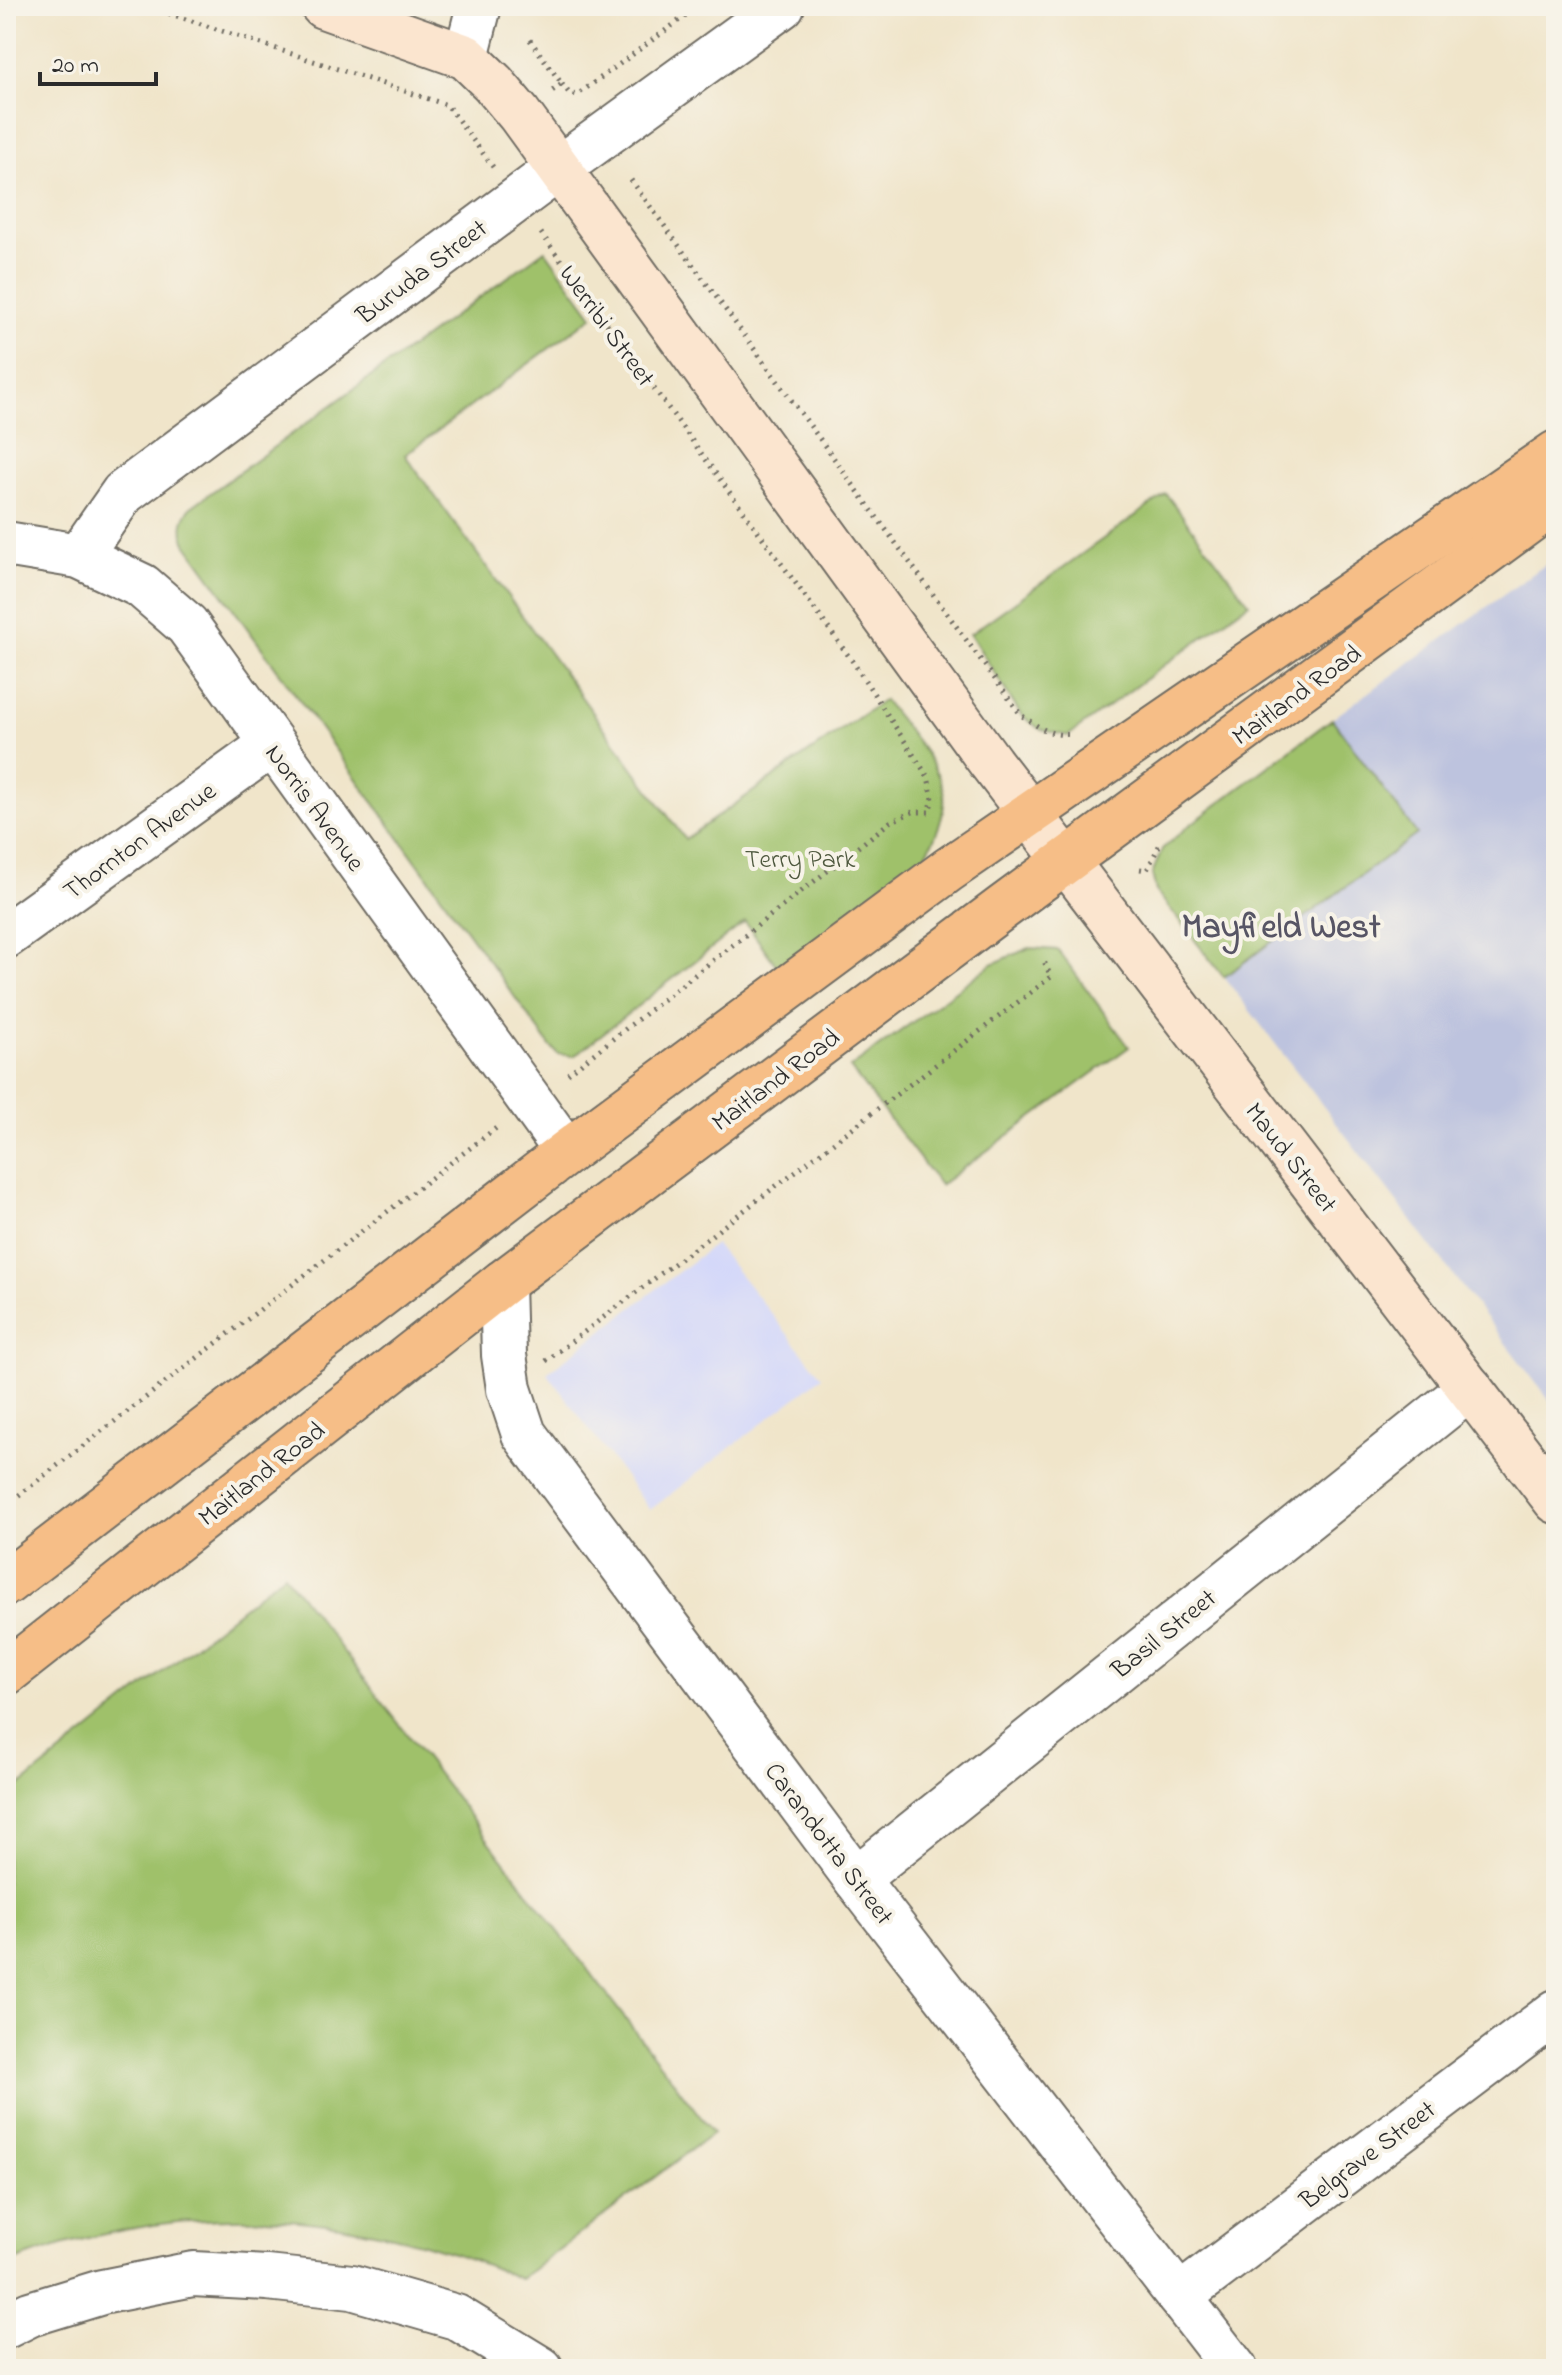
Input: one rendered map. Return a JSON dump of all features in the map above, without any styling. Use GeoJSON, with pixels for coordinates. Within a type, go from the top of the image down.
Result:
{"type":"FeatureCollection","features":[{"type":"Feature","properties":{"kind":"main road"},"geometry":{"type":"LineString","coordinates":[[323,6],[466,57]]}},
{"type":"Feature","properties":{"kind":"main road","name":"Werribi Street"},"geometry":{"type":"LineString","coordinates":[[466,57],[511,104],[559,168],[1029,813]]}},
{"type":"Feature","properties":{"kind":"main road","name":"Maitland Road"},"geometry":{"type":"LineString","coordinates":[[6,1583],[567,1152],[948,870],[1556,453]]}},
{"type":"Feature","properties":{"kind":"main road","name":"Maitland Road"},"geometry":{"type":"LineString","coordinates":[[6,1673],[502,1283],[1065,862],[1556,501]]}},
{"type":"Feature","properties":{"kind":"main road","name":"Maud Street"},"geometry":{"type":"LineString","coordinates":[[1029,813],[1556,1501]]}},
{"type":"Feature","properties":{"kind":"street"},"geometry":{"type":"LineString","coordinates":[[466,57],[479,6]]}},
{"type":"Feature","properties":{"kind":"street","name":"Buruda Street"},"geometry":{"type":"LineString","coordinates":[[79,556],[123,493],[782,6]]}},
{"type":"Feature","properties":{"kind":"street","name":"Norris Avenue"},"geometry":{"type":"LineString","coordinates":[[6,544],[79,556],[142,586],[187,625],[567,1152]]}},
{"type":"Feature","properties":{"kind":"street","name":"Thornton Avenue"},"geometry":{"type":"LineString","coordinates":[[6,936],[271,745]]}},
{"type":"Feature","properties":{"kind":"street","name":"Carandotta Street"},"geometry":{"type":"LineString","coordinates":[[502,1283],[504,1355],[509,1389],[524,1434],[856,1879],[1235,2369]]}},
{"type":"Feature","properties":{"kind":"street","name":"Basil Street"},"geometry":{"type":"LineString","coordinates":[[856,1879],[1470,1388]]}},
{"type":"Feature","properties":{"kind":"street","name":"Belgrave Street"},"geometry":{"type":"LineString","coordinates":[[1179,2297],[1556,2012]]}},
{"type":"Feature","properties":{"kind":"street"},"geometry":{"type":"LineString","coordinates":[[6,2326],[30,2314],[102,2292],[193,2274],[267,2278],[352,2287],[456,2317],[541,2369]]}},
{"type":"Feature","properties":{"kind":"path","name":"Werribi Street"},"geometry":{"type":"LineString","coordinates":[[146,6],[447,105],[853,662],[928,777],[933,799],[929,812],[913,812],[890,822],[554,1085]]}},
{"type":"Feature","properties":{"kind":"path"},"geometry":{"type":"LineString","coordinates":[[530,40],[569,93],[577,95],[699,6]]}},
{"type":"Feature","properties":{"kind":"path"},"geometry":{"type":"LineString","coordinates":[[547,95],[562,84]]}},
{"type":"Feature","properties":{"kind":"path"},"geometry":{"type":"LineString","coordinates":[[631,180],[1021,715],[1040,729],[1060,736],[1084,733]]}},
{"type":"Feature","properties":{"kind":"path"},"geometry":{"type":"LineString","coordinates":[[1140,869],[1147,870],[1161,845],[1158,839]]}},
{"type":"Feature","properties":{"kind":"path"},"geometry":{"type":"LineString","coordinates":[[509,1389],[1051,977],[1043,959]]}},
{"type":"Feature","properties":{"kind":"path"},"geometry":{"type":"LineString","coordinates":[[6,1505],[503,1123]]}},
{"type":"Feature","properties":{"kind":"shaded area"},"geometry":{"type":"Polygon","coordinates":[[[1556,557],[1556,1409],[1224,977],[1416,834],[1332,719],[1556,557]]]}},
{"type":"Feature","properties":{"kind":"shaded area"},"geometry":{"type":"Polygon","coordinates":[[[715,1244],[822,1377],[650,1510],[547,1373],[715,1244]]]}},
{"type":"Feature","properties":{"kind":"green space","name":"Terry Park"},"geometry":{"type":"Polygon","coordinates":[[[545,250],[593,316],[405,455],[685,839],[884,700],[931,762],[943,789],[944,802],[939,825],[922,862],[784,976],[745,922],[574,1056],[558,1054],[551,1047],[187,545],[182,530],[190,508],[545,250]]]}},
{"type":"Feature","properties":{"kind":"green space"},"geometry":{"type":"Polygon","coordinates":[[[1166,494],[1249,603],[1068,736],[1040,729],[1021,715],[970,634],[1166,494]]]}},
{"type":"Feature","properties":{"kind":"green space"},"geometry":{"type":"Polygon","coordinates":[[[1332,719],[1417,834],[1224,977],[1156,891],[1152,874],[1162,849],[1332,719]]]}},
{"type":"Feature","properties":{"kind":"green space"},"geometry":{"type":"Polygon","coordinates":[[[1029,948],[1058,950],[1129,1047],[940,1185],[850,1068],[992,964],[1029,948]]]}},
{"type":"Feature","properties":{"kind":"green space"},"geometry":{"type":"Polygon","coordinates":[[[284,1574],[713,2133],[520,2279],[457,2254],[393,2236],[329,2224],[264,2219],[199,2220],[134,2228],[70,2243],[6,2264],[6,1797],[284,1574]]]}},
{"type":"Feature","properties":{"kind":"district","name":"Mayfield West"},"geometry":{"type":"Point","coordinates":[1281,925]}}]}
